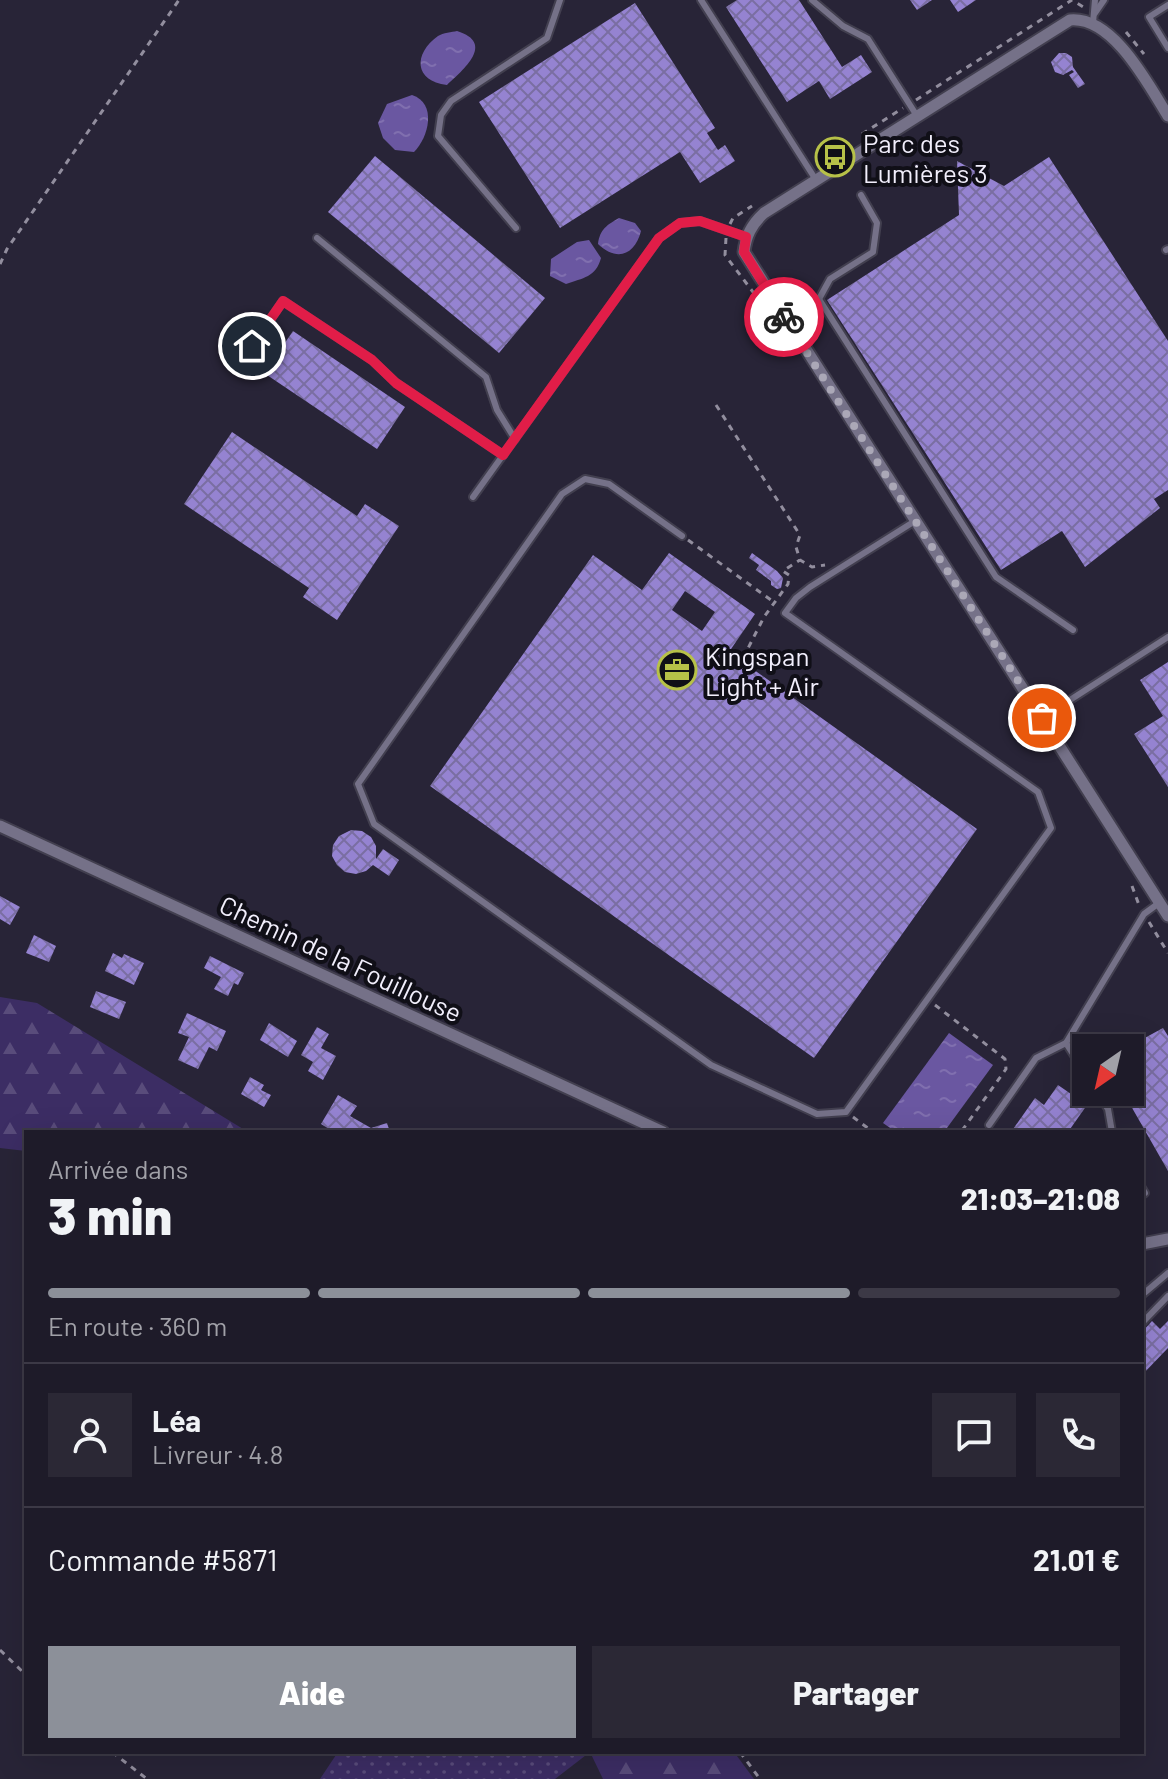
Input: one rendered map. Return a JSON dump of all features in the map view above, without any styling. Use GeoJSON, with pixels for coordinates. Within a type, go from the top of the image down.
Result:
{"type":"FeatureCollection","features":[{"type":"Feature","properties":{"kind":"street"},"geometry":{"type":"LineString","coordinates":[[1168,116],[1115,40],[1094,18],[1070,20],[764,213],[754,222],[746,237],[744,252],[1168,916]]}},
{"type":"Feature","properties":{"kind":"street","name":"Chemin de la Fouillouse"},"geometry":{"type":"LineString","coordinates":[[0,826],[659,1130]]}},
{"type":"Feature","properties":{"kind":"street"},"geometry":{"type":"LineString","coordinates":[[1144,1244],[1168,1239]]}},
{"type":"Feature","properties":{"kind":"lane"},"geometry":{"type":"LineString","coordinates":[[516,228],[438,136],[441,115],[451,101],[547,38],[560,0]]}},
{"type":"Feature","properties":{"kind":"lane"},"geometry":{"type":"LineString","coordinates":[[701,0],[816,180]]}},
{"type":"Feature","properties":{"kind":"lane"},"geometry":{"type":"LineString","coordinates":[[812,0],[843,26],[868,39],[917,116]]}},
{"type":"Feature","properties":{"kind":"lane"},"geometry":{"type":"LineString","coordinates":[[1094,18],[1095,0]]}},
{"type":"Feature","properties":{"kind":"lane"},"geometry":{"type":"LineString","coordinates":[[1094,18],[1104,0]]}},
{"type":"Feature","properties":{"kind":"lane"},"geometry":{"type":"LineString","coordinates":[[1168,5],[1149,17],[1168,48]]}},
{"type":"Feature","properties":{"kind":"lane"},"geometry":{"type":"LineString","coordinates":[[861,195],[877,223],[873,252],[830,279],[819,299],[996,577],[1073,630]]}},
{"type":"Feature","properties":{"kind":"lane"},"geometry":{"type":"LineString","coordinates":[[473,497],[659,238],[680,223],[700,221],[746,237]]}},
{"type":"Feature","properties":{"kind":"lane"},"geometry":{"type":"LineString","coordinates":[[317,238],[486,377],[497,410],[515,439]]}},
{"type":"Feature","properties":{"kind":"lane"},"geometry":{"type":"LineString","coordinates":[[252,346],[283,301],[372,360],[396,383],[503,455]]}},
{"type":"Feature","properties":{"kind":"lane"},"geometry":{"type":"LineString","coordinates":[[682,536],[609,484],[585,479],[562,494],[358,784],[374,824],[711,1065],[817,1114],[846,1112],[1051,828],[1038,792],[785,613],[796,598],[915,521]]}},
{"type":"Feature","properties":{"kind":"lane"},"geometry":{"type":"LineString","coordinates":[[1042,718],[1168,637]]}},
{"type":"Feature","properties":{"kind":"lane"},"geometry":{"type":"LineString","coordinates":[[989,1125],[1036,1058],[1066,1043],[1144,914],[1159,903]]}},
{"type":"Feature","properties":{"kind":"lane"},"geometry":{"type":"LineString","coordinates":[[1066,1043],[1072,1052]]}},
{"type":"Feature","properties":{"kind":"lane"},"geometry":{"type":"LineString","coordinates":[[1106,1106],[1112,1130]]}},
{"type":"Feature","properties":{"kind":"lane"},"geometry":{"type":"LineString","coordinates":[[1144,1293],[1168,1273]]}},
{"type":"Feature","properties":{"kind":"lane"},"geometry":{"type":"LineString","coordinates":[[1144,1321],[1168,1296]]}},
{"type":"Feature","properties":{"kind":"path"},"geometry":{"type":"LineString","coordinates":[[0,264],[7,249],[179,0]]}},
{"type":"Feature","properties":{"kind":"path"},"geometry":{"type":"LineString","coordinates":[[859,136],[1072,0],[1094,18]]}},
{"type":"Feature","properties":{"kind":"path"},"geometry":{"type":"LineString","coordinates":[[1116,26],[1137,41],[1144,54]]}},
{"type":"Feature","properties":{"kind":"path"},"geometry":{"type":"LineString","coordinates":[[757,203],[733,218],[727,231],[725,255],[762,305]]}},
{"type":"Feature","properties":{"kind":"path"},"geometry":{"type":"LineString","coordinates":[[716,405],[800,535],[796,547],[800,560],[812,567],[825,565],[831,575]]}},
{"type":"Feature","properties":{"kind":"path"},"geometry":{"type":"LineString","coordinates":[[682,536],[775,603]]}},
{"type":"Feature","properties":{"kind":"path"},"geometry":{"type":"LineString","coordinates":[[743,658],[764,617],[788,584],[789,575],[783,571],[800,560]]}},
{"type":"Feature","properties":{"kind":"path"},"geometry":{"type":"LineString","coordinates":[[1131,882],[1135,898],[1168,953]]}},
{"type":"Feature","properties":{"kind":"path"},"geometry":{"type":"LineString","coordinates":[[928,999],[1005,1059],[1006,1069],[962,1130]]}},
{"type":"Feature","properties":{"kind":"path"},"geometry":{"type":"LineString","coordinates":[[846,1112],[870,1130]]}},
{"type":"Feature","properties":{"kind":"path"},"geometry":{"type":"LineString","coordinates":[[0,1650],[24,1673]]}},
{"type":"Feature","properties":{"kind":"path"},"geometry":{"type":"LineString","coordinates":[[115,1754],[147,1779]]}},
{"type":"Feature","properties":{"kind":"path"},"geometry":{"type":"LineString","coordinates":[[741,1754],[760,1779]]}},
{"type":"Feature","properties":{"kind":"green space"},"geometry":{"type":"Polygon","coordinates":[[[0,997],[37,1003],[245,1130],[24,1130],[24,1151],[0,1148],[0,997]]]}},
{"type":"Feature","properties":{"kind":"green space"},"geometry":{"type":"Polygon","coordinates":[[[337,1754],[587,1754],[555,1779],[320,1779],[337,1754]]]}},
{"type":"Feature","properties":{"kind":"green space"},"geometry":{"type":"Polygon","coordinates":[[[591,1754],[735,1754],[754,1779],[603,1779],[591,1754]]]}},
{"type":"Feature","properties":{"kind":"water"},"geometry":{"type":"Polygon","coordinates":[[[457,31],[474,42],[473,57],[447,85],[428,78],[421,66],[424,51],[438,36],[457,31]]]}},
{"type":"Feature","properties":{"kind":"water"},"geometry":{"type":"Polygon","coordinates":[[[412,95],[425,105],[427,129],[414,152],[395,150],[383,138],[378,123],[387,104],[412,95]]]}},
{"type":"Feature","properties":{"kind":"water"},"geometry":{"type":"Polygon","coordinates":[[[619,218],[635,223],[641,231],[630,250],[618,254],[598,244],[605,228],[619,218]]]}},
{"type":"Feature","properties":{"kind":"water"},"geometry":{"type":"Polygon","coordinates":[[[589,240],[601,258],[592,273],[566,284],[550,276],[551,259],[577,242],[589,240]]]}},
{"type":"Feature","properties":{"kind":"water"},"geometry":{"type":"Polygon","coordinates":[[[949,1033],[993,1065],[945,1130],[893,1130],[883,1123],[949,1033]]]}},
{"type":"Feature","properties":{"kind":"building"},"geometry":{"type":"Polygon","coordinates":[[[737,0],[799,0],[842,67],[861,55],[872,72],[830,99],[819,81],[787,102],[726,7],[737,0]]]}},
{"type":"Feature","properties":{"kind":"building"},"geometry":{"type":"Polygon","coordinates":[[[910,0],[932,0],[917,10],[910,0]]]}},
{"type":"Feature","properties":{"kind":"building"},"geometry":{"type":"Polygon","coordinates":[[[950,0],[976,0],[958,12],[950,0]]]}},
{"type":"Feature","properties":{"kind":"building"},"geometry":{"type":"Polygon","coordinates":[[[635,3],[715,128],[707,133],[718,150],[725,145],[735,161],[700,183],[680,152],[560,228],[479,102],[635,3]]]}},
{"type":"Feature","properties":{"kind":"building"},"geometry":{"type":"Polygon","coordinates":[[[1059,53],[1072,57],[1073,67],[1085,84],[1078,88],[1069,75],[1074,72],[1072,70],[1063,75],[1055,72],[1051,62],[1059,53]]]}},
{"type":"Feature","properties":{"kind":"building"},"geometry":{"type":"Polygon","coordinates":[[[375,156],[545,298],[499,353],[328,212],[375,156]]]}},
{"type":"Feature","properties":{"kind":"building"},"geometry":{"type":"Polygon","coordinates":[[[1049,157],[1168,341],[1168,490],[1154,499],[1160,508],[1085,567],[1062,531],[1001,570],[827,300],[959,215],[957,161],[1004,186],[1049,157]]]}},
{"type":"Feature","properties":{"kind":"building"},"geometry":{"type":"Polygon","coordinates":[[[293,331],[405,407],[377,449],[264,373],[293,331]]]}},
{"type":"Feature","properties":{"kind":"building"},"geometry":{"type":"Polygon","coordinates":[[[232,432],[357,516],[365,504],[399,526],[337,620],[303,597],[309,588],[184,504],[232,432]]]}},
{"type":"Feature","properties":{"kind":"building"},"geometry":{"type":"Polygon","coordinates":[[[669,553],[755,614],[729,652],[977,829],[814,1058],[430,786],[593,555],[642,590],[669,553]],[[685,591],[672,610],[702,631],[715,612],[685,591]]]}},
{"type":"Feature","properties":{"kind":"building"},"geometry":{"type":"Polygon","coordinates":[[[752,553],[783,578],[781,588],[771,585],[771,581],[756,570],[759,565],[749,558],[752,553]]]}},
{"type":"Feature","properties":{"kind":"building"},"geometry":{"type":"Polygon","coordinates":[[[1168,662],[1168,787],[1134,734],[1163,716],[1140,680],[1168,662]]]}},
{"type":"Feature","properties":{"kind":"building"},"geometry":{"type":"Polygon","coordinates":[[[351,830],[362,831],[371,837],[376,846],[376,859],[383,849],[399,860],[389,876],[373,865],[356,874],[345,872],[337,865],[332,856],[333,845],[339,836],[351,830]]]}},
{"type":"Feature","properties":{"kind":"building"},"geometry":{"type":"Polygon","coordinates":[[[0,896],[20,907],[10,925],[0,919],[0,896]]]}},
{"type":"Feature","properties":{"kind":"building"},"geometry":{"type":"Polygon","coordinates":[[[34,935],[56,946],[49,962],[26,953],[34,935]]]}},
{"type":"Feature","properties":{"kind":"building"},"geometry":{"type":"Polygon","coordinates":[[[113,953],[122,958],[124,954],[144,963],[134,985],[105,971],[113,953]]]}},
{"type":"Feature","properties":{"kind":"building"},"geometry":{"type":"Polygon","coordinates":[[[210,956],[244,973],[238,985],[234,983],[228,996],[214,989],[221,977],[204,968],[210,956]]]}},
{"type":"Feature","properties":{"kind":"building"},"geometry":{"type":"Polygon","coordinates":[[[96,991],[126,1002],[119,1019],[90,1007],[96,991]]]}},
{"type":"Feature","properties":{"kind":"building"},"geometry":{"type":"Polygon","coordinates":[[[187,1013],[226,1031],[217,1051],[209,1047],[198,1069],[178,1060],[189,1037],[178,1033],[187,1013]]]}},
{"type":"Feature","properties":{"kind":"building"},"geometry":{"type":"Polygon","coordinates":[[[269,1023],[297,1041],[288,1057],[260,1040],[269,1023]]]}},
{"type":"Feature","properties":{"kind":"building"},"geometry":{"type":"Polygon","coordinates":[[[317,1027],[329,1034],[321,1048],[336,1056],[323,1080],[308,1071],[313,1062],[301,1055],[317,1027]]]}},
{"type":"Feature","properties":{"kind":"building"},"geometry":{"type":"Polygon","coordinates":[[[1163,1028],[1168,1036],[1168,1171],[1131,1106],[1144,1106],[1144,1038],[1163,1028]]]}},
{"type":"Feature","properties":{"kind":"building"},"geometry":{"type":"Polygon","coordinates":[[[250,1077],[264,1085],[261,1090],[271,1095],[264,1107],[241,1094],[250,1077]]]}},
{"type":"Feature","properties":{"kind":"building"},"geometry":{"type":"Polygon","coordinates":[[[1058,1085],[1072,1095],[1072,1106],[1086,1106],[1069,1130],[1012,1130],[1035,1098],[1044,1105],[1058,1085]]]}},
{"type":"Feature","properties":{"kind":"building"},"geometry":{"type":"Polygon","coordinates":[[[338,1095],[357,1106],[350,1116],[371,1128],[387,1123],[389,1130],[331,1130],[321,1124],[338,1095]]]}},
{"type":"Feature","properties":{"kind":"building"},"geometry":{"type":"Polygon","coordinates":[[[1152,1321],[1160,1329],[1168,1321],[1168,1348],[1144,1373],[1144,1330],[1152,1321]]]}},
{"type":"Feature","properties":{"kind":"way so far"},"geometry":{"type":"LineString","coordinates":[[784,317],[1042,718]]}},
{"type":"Feature","properties":{"kind":"place","name":"Parc des Lumières 3"},"geometry":{"type":"Point","coordinates":[835,157]}},
{"type":"Feature","properties":{"kind":"place","name":"Kingspan Light + Air"},"geometry":{"type":"Point","coordinates":[677,670]}},
{"type":"Feature","properties":{"kind":"route"},"geometry":{"type":"LineString","coordinates":[[252,346],[283,301],[372,360],[396,383],[503,455],[659,238],[680,223],[700,221],[746,237],[744,252],[784,317]]}}]}
